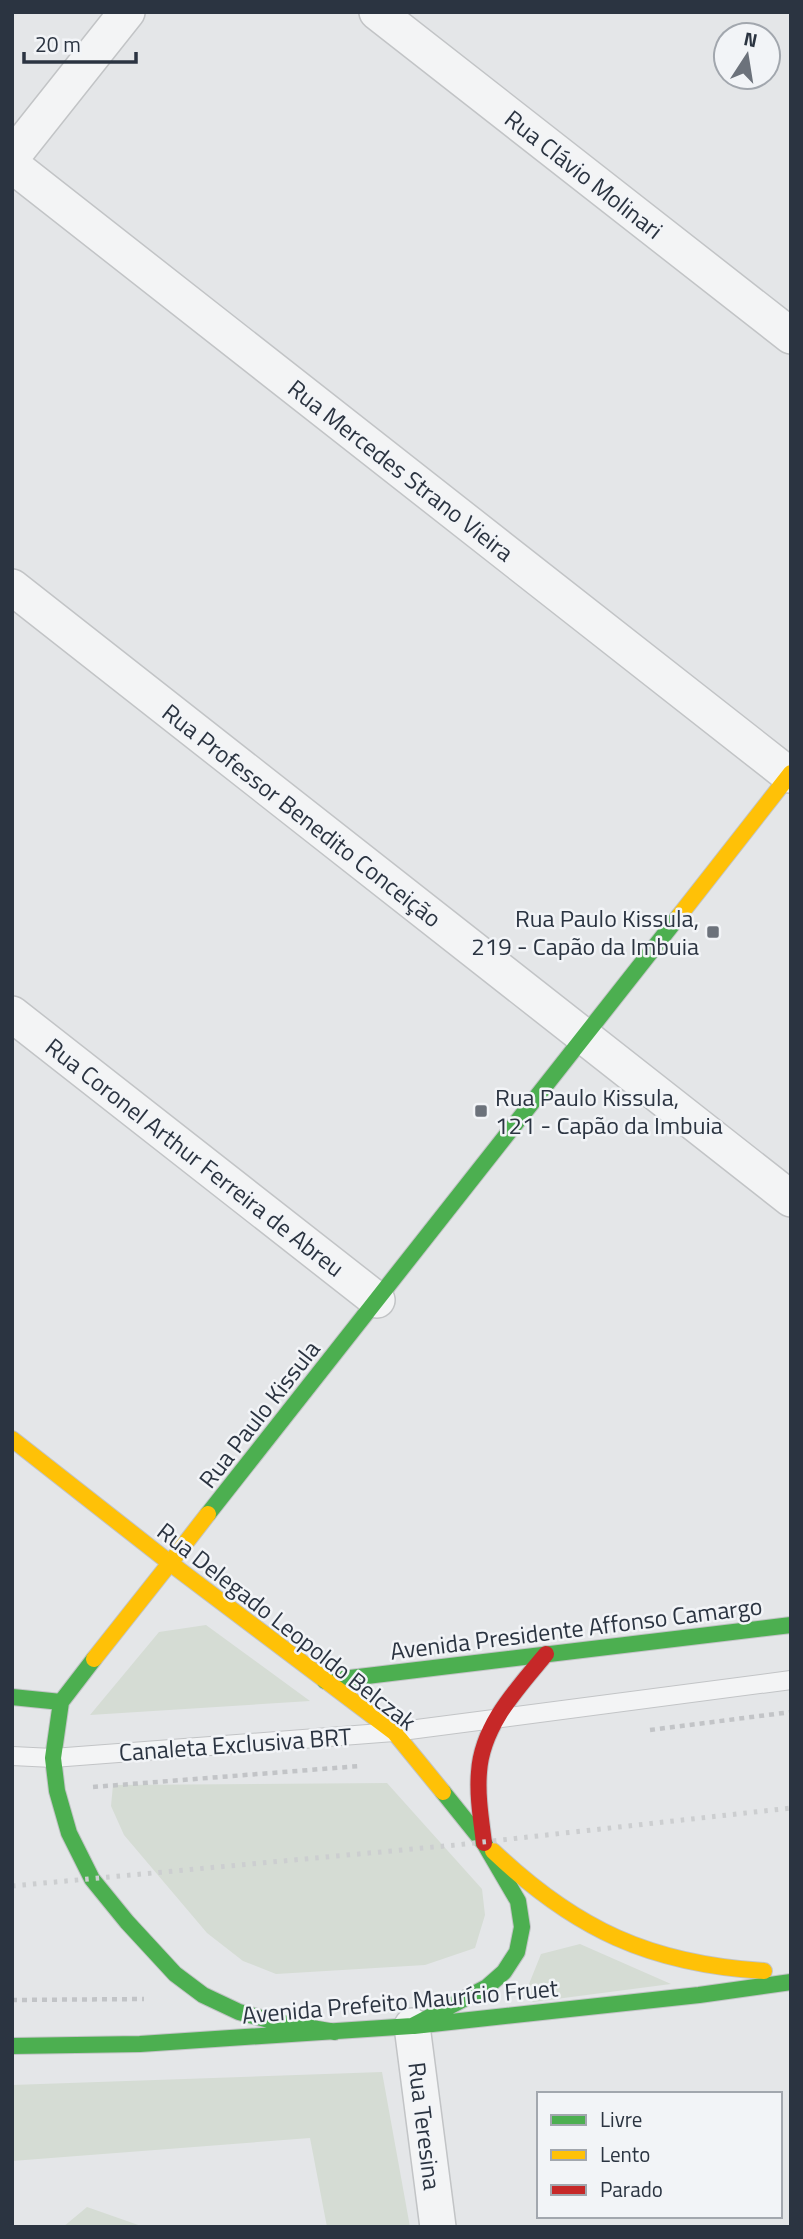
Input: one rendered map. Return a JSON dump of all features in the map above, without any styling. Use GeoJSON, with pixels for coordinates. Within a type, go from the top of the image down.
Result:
{"type":"FeatureCollection","features":[{"type":"Feature","properties":{"kind":"main road","name":"Rua Paulo Kissula"},"geometry":{"type":"LineString","coordinates":[[335,2032],[275,2022],[239,2012],[203,1995],[175,1974],[154,1953],[92,1879],[69,1833],[57,1791],[53,1758],[61,1702],[790,774]]}},
{"type":"Feature","properties":{"kind":"main road","name":"Rua Delegado Leopoldo Belczak"},"geometry":{"type":"LineString","coordinates":[[12,1439],[170,1563],[394,1732],[484,1843],[518,1901],[523,1927],[517,1952],[504,1972],[487,1987],[412,2026]]}},
{"type":"Feature","properties":{"kind":"main road","name":"Avenida Presidente Affonso Camargo"},"geometry":{"type":"LineString","coordinates":[[325,1681],[791,1625]]}},
{"type":"Feature","properties":{"kind":"main road"},"geometry":{"type":"LineString","coordinates":[[546,1654],[496,1718],[480,1760],[478,1792],[484,1843],[523,1880],[569,1914],[627,1942],[688,1961],[740,1970],[791,1972]]}},
{"type":"Feature","properties":{"kind":"main road"},"geometry":{"type":"LineString","coordinates":[[12,1698],[61,1702]]}},
{"type":"Feature","properties":{"kind":"main road","name":"Avenida Prefeito Maurício Fruet"},"geometry":{"type":"LineString","coordinates":[[12,2046],[127,2044],[412,2026],[699,1995],[791,1982]]}},
{"type":"Feature","properties":{"kind":"street"},"geometry":{"type":"LineString","coordinates":[[12,157],[127,12]]}},
{"type":"Feature","properties":{"kind":"street","name":"Rua Clávio Molinari"},"geometry":{"type":"LineString","coordinates":[[377,12],[791,336]]}},
{"type":"Feature","properties":{"kind":"street","name":"Rua Mercedes Strano Vieira"},"geometry":{"type":"LineString","coordinates":[[12,165],[790,774]]}},
{"type":"Feature","properties":{"kind":"street","name":"Rua Professor Benedito Conceição"},"geometry":{"type":"LineString","coordinates":[[12,587],[791,1199]]}},
{"type":"Feature","properties":{"kind":"street","name":"Rua Coronel Arthur Ferreira de Abreu"},"geometry":{"type":"LineString","coordinates":[[12,1014],[377,1300]]}},
{"type":"Feature","properties":{"kind":"street","name":"Rua Teresina"},"geometry":{"type":"LineString","coordinates":[[412,2026],[438,2227]]}},
{"type":"Feature","properties":{"kind":"lane","name":"Canaleta Exclusiva BRT"},"geometry":{"type":"LineString","coordinates":[[12,1756],[53,1758],[394,1732],[791,1680]]}},
{"type":"Feature","properties":{"kind":"path"},"geometry":{"type":"LineString","coordinates":[[643,1731],[791,1712]]}},
{"type":"Feature","properties":{"kind":"path"},"geometry":{"type":"LineString","coordinates":[[98,1787],[368,1765]]}},
{"type":"Feature","properties":{"kind":"path"},"geometry":{"type":"LineString","coordinates":[[12,2000],[148,1999]]}},
{"type":"Feature","properties":{"kind":"shaded area"},"geometry":{"type":"Polygon","coordinates":[[[206,1625],[310,1701],[90,1715],[159,1632],[206,1625]]]}},
{"type":"Feature","properties":{"kind":"shaded area"},"geometry":{"type":"Polygon","coordinates":[[[387,1783],[482,1889],[485,1915],[475,1948],[425,1965],[276,1974],[243,1961],[207,1933],[124,1835],[111,1806],[113,1785],[387,1783]]]}},
{"type":"Feature","properties":{"kind":"shaded area"},"geometry":{"type":"Polygon","coordinates":[[[580,1944],[671,1984],[533,2002],[525,1994],[541,1954],[580,1944]]]}},
{"type":"Feature","properties":{"kind":"shaded area"},"geometry":{"type":"Polygon","coordinates":[[[382,2072],[410,2227],[327,2227],[310,2138],[12,2161],[12,2085],[382,2072]]]}},
{"type":"Feature","properties":{"kind":"shaded area"},"geometry":{"type":"Polygon","coordinates":[[[87,2207],[144,2227],[63,2227],[87,2207]]]}},
{"type":"Feature","properties":{"kind":"railway"},"geometry":{"type":"LineString","coordinates":[[12,1886],[456,1845],[791,1808]]}},
{"type":"Feature","properties":{"kind":"traffic: fast"},"geometry":{"type":"LineString","coordinates":[[208,1514],[679,916]]}},
{"type":"Feature","properties":{"kind":"traffic: fast"},"geometry":{"type":"LineString","coordinates":[[325,1681],[791,1625]]}},
{"type":"Feature","properties":{"kind":"traffic: fast"},"geometry":{"type":"LineString","coordinates":[[94,1659],[61,1702],[53,1758],[57,1791],[69,1833],[92,1879],[175,1974],[203,1995],[239,2012],[276,2022],[335,2032]]}},
{"type":"Feature","properties":{"kind":"traffic: fast"},"geometry":{"type":"LineString","coordinates":[[12,1697],[61,1702]]}},
{"type":"Feature","properties":{"kind":"traffic: fast"},"geometry":{"type":"LineString","coordinates":[[12,2046],[140,2044],[412,2026],[487,1987],[504,1972],[517,1952],[522,1927],[518,1901],[484,1843],[443,1792]]}},
{"type":"Feature","properties":{"kind":"traffic: fast"},"geometry":{"type":"LineString","coordinates":[[414,2026],[699,1995],[791,1982]]}},
{"type":"Feature","properties":{"kind":"traffic: slow"},"geometry":{"type":"LineString","coordinates":[[679,916],[791,773]]}},
{"type":"Feature","properties":{"kind":"traffic: slow"},"geometry":{"type":"LineString","coordinates":[[12,1439],[170,1563],[208,1514]]}},
{"type":"Feature","properties":{"kind":"traffic: slow"},"geometry":{"type":"LineString","coordinates":[[94,1659],[170,1563],[394,1732],[443,1792]]}},
{"type":"Feature","properties":{"kind":"traffic: slow"},"geometry":{"type":"LineString","coordinates":[[493,1851],[554,1902],[616,1938],[685,1960],[764,1971]]}},
{"type":"Feature","properties":{"kind":"traffic: jam"},"geometry":{"type":"LineString","coordinates":[[484,1843],[479,1772],[487,1739],[503,1708],[546,1654]]}},
{"type":"Feature","properties":{"kind":"place","name":"Rua Paulo Kissula, 219 - Capão da Imbuia"},"geometry":{"type":"Point","coordinates":[713,932]}},
{"type":"Feature","properties":{"kind":"place","name":"Rua Paulo Kissula, 121 - Capão da Imbuia"},"geometry":{"type":"Point","coordinates":[481,1111]}}]}
